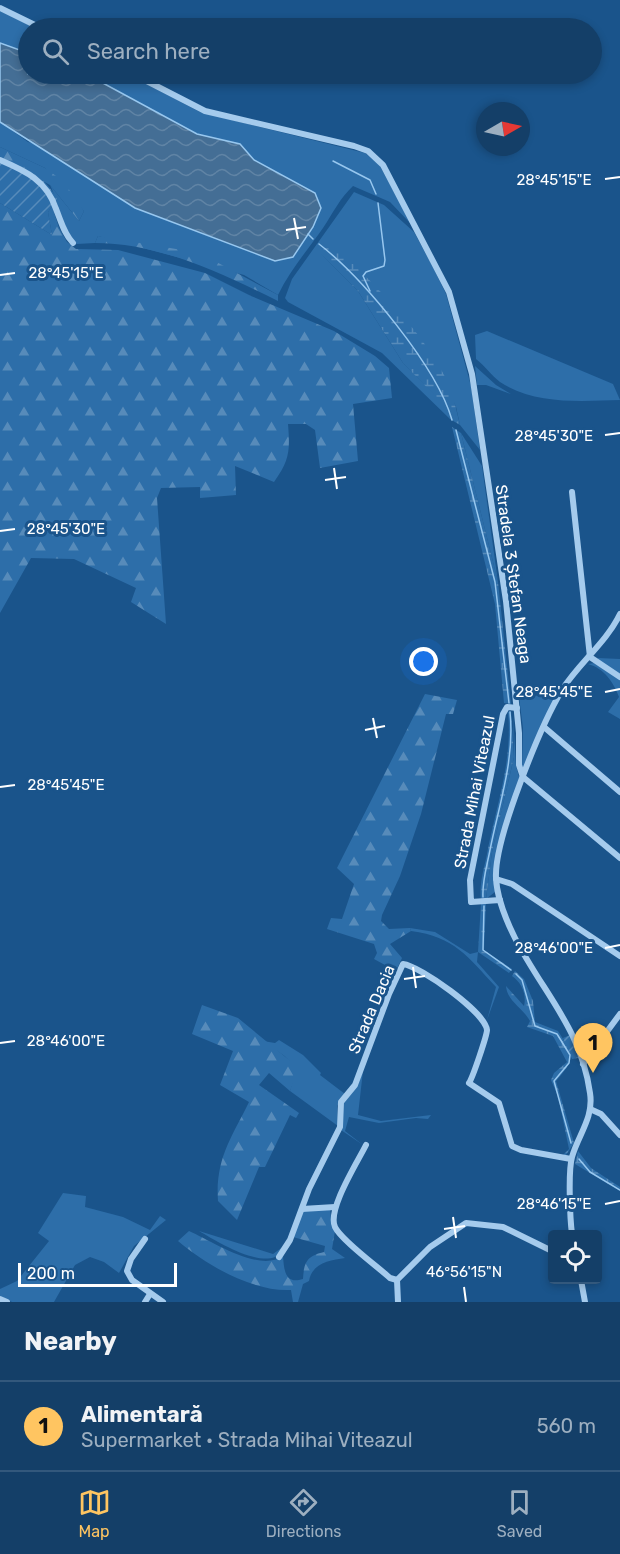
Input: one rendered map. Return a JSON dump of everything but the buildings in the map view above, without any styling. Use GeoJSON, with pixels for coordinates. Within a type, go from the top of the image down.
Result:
{"type":"FeatureCollection","features":[{"type":"Feature","properties":{"kind":"street"},"geometry":{"type":"LineString","coordinates":[[0,8],[20,18]]}},
{"type":"Feature","properties":{"kind":"street","name":"Stradela 3 Ștefan Neaga"},"geometry":{"type":"LineString","coordinates":[[153,84],[206,111],[354,146],[376,157],[383,165],[449,292],[472,374],[506,601],[517,708],[519,765],[523,777]]}},
{"type":"Feature","properties":{"kind":"street"},"geometry":{"type":"LineString","coordinates":[[0,160],[43,184],[50,193],[62,224],[73,243]]}},
{"type":"Feature","properties":{"kind":"street"},"geometry":{"type":"LineString","coordinates":[[573,492],[590,657]]}},
{"type":"Feature","properties":{"kind":"street"},"geometry":{"type":"LineString","coordinates":[[572,1230],[571,1159],[590,1109],[591,1094],[568,1021],[525,957],[500,900],[496,879],[499,854],[523,777],[544,727],[563,689],[590,657],[620,614]]}},
{"type":"Feature","properties":{"kind":"street"},"geometry":{"type":"LineString","coordinates":[[590,657],[620,676]]}},
{"type":"Feature","properties":{"kind":"street","name":"Strada Mihai Viteazul"},"geometry":{"type":"LineString","coordinates":[[500,900],[471,902],[470,880],[502,714],[507,707],[517,708]]}},
{"type":"Feature","properties":{"kind":"street"},"geometry":{"type":"LineString","coordinates":[[544,727],[620,792]]}},
{"type":"Feature","properties":{"kind":"street"},"geometry":{"type":"LineString","coordinates":[[523,777],[620,858]]}},
{"type":"Feature","properties":{"kind":"street"},"geometry":{"type":"LineString","coordinates":[[496,879],[512,884],[620,956]]}},
{"type":"Feature","properties":{"kind":"street","name":"Strada Dacia"},"geometry":{"type":"LineString","coordinates":[[302,1209],[321,1163],[340,1127],[341,1102],[355,1084],[397,973],[401,966],[406,964],[451,991],[485,1025],[487,1033],[469,1083],[499,1103],[512,1146],[521,1150],[571,1159]]}},
{"type":"Feature","properties":{"kind":"street"},"geometry":{"type":"LineString","coordinates":[[583,1064],[620,1014]]}},
{"type":"Feature","properties":{"kind":"street"},"geometry":{"type":"LineString","coordinates":[[590,1109],[601,1114],[620,1135]]}},
{"type":"Feature","properties":{"kind":"street"},"geometry":{"type":"LineString","coordinates":[[366,1145],[335,1207],[334,1224],[341,1235],[390,1278],[397,1280]]}},
{"type":"Feature","properties":{"kind":"street"},"geometry":{"type":"LineString","coordinates":[[279,1257],[290,1240],[302,1209],[335,1207]]}},
{"type":"Feature","properties":{"kind":"street"},"geometry":{"type":"LineString","coordinates":[[398,1302],[397,1280],[430,1246],[466,1223],[503,1227],[548,1249]]}},
{"type":"Feature","properties":{"kind":"street"},"geometry":{"type":"LineString","coordinates":[[145,1239],[131,1259],[127,1271],[132,1280],[163,1302]]}},
{"type":"Feature","properties":{"kind":"street"},"geometry":{"type":"LineString","coordinates":[[582,1284],[585,1302]]}},
{"type":"Feature","properties":{"kind":"street"},"geometry":{"type":"LineString","coordinates":[[145,1302],[150,1294]]}},
{"type":"Feature","properties":{"kind":"street"},"geometry":{"type":"LineString","coordinates":[[0,1299],[7,1302]]}},
{"type":"Feature","properties":{"kind":"green space"},"geometry":{"type":"Polygon","coordinates":[[[0,11],[18,20],[18,49],[0,43],[0,11]]]}},
{"type":"Feature","properties":{"kind":"green space"},"geometry":{"type":"Polygon","coordinates":[[[105,84],[146,84],[200,112],[365,153],[379,164],[411,224],[390,202],[353,186],[293,269],[278,295],[244,275],[98,236],[95,243],[77,244],[67,231],[50,185],[79,221],[84,211],[45,168],[0,147],[0,122],[28,142],[315,193],[254,160],[240,144],[197,134],[105,84]]]}},
{"type":"Feature","properties":{"kind":"green space"},"geometry":{"type":"Polygon","coordinates":[[[0,147],[45,168],[63,181],[84,211],[79,221],[50,185],[0,158],[0,147]]]}},
{"type":"Feature","properties":{"kind":"green space"},"geometry":{"type":"Polygon","coordinates":[[[0,158],[33,173],[52,191],[57,199],[48,212],[52,235],[0,203],[0,158]]]}},
{"type":"Feature","properties":{"kind":"green space"},"geometry":{"type":"Polygon","coordinates":[[[354,192],[384,205],[414,232],[432,265],[446,294],[471,386],[480,450],[460,425],[456,407],[435,361],[321,254],[358,291],[403,363],[447,407],[450,419],[382,353],[288,302],[285,298],[292,279],[354,192]]]}},
{"type":"Feature","properties":{"kind":"green space"},"geometry":{"type":"Polygon","coordinates":[[[0,203],[52,235],[48,212],[52,206],[59,228],[67,242],[76,249],[118,250],[205,273],[251,296],[334,331],[375,356],[389,368],[392,398],[353,404],[358,461],[320,468],[315,430],[306,424],[288,424],[288,455],[274,482],[235,466],[236,495],[200,498],[200,487],[161,488],[157,498],[166,624],[131,602],[136,588],[74,559],[31,558],[0,613],[0,203]]]}},
{"type":"Feature","properties":{"kind":"green space"},"geometry":{"type":"Polygon","coordinates":[[[98,236],[176,249],[209,258],[278,295],[278,301],[212,270],[166,254],[119,244],[95,243],[98,236]]]}},
{"type":"Feature","properties":{"kind":"green space"},"geometry":{"type":"Polygon","coordinates":[[[329,240],[406,319],[432,355],[446,379],[460,425],[450,419],[446,407],[403,363],[358,291],[321,254],[329,240]]]}},
{"type":"Feature","properties":{"kind":"green space"},"geometry":{"type":"Polygon","coordinates":[[[487,331],[613,384],[620,400],[589,401],[543,398],[528,395],[500,382],[476,359],[475,335],[487,331]]]}},
{"type":"Feature","properties":{"kind":"green space"},"geometry":{"type":"Polygon","coordinates":[[[475,366],[496,385],[511,394],[486,385],[477,385],[475,366]]]}},
{"type":"Feature","properties":{"kind":"green space"},"geometry":{"type":"Polygon","coordinates":[[[452,427],[461,433],[498,582],[511,704],[504,703],[495,604],[452,427]]]}},
{"type":"Feature","properties":{"kind":"green space"},"geometry":{"type":"Polygon","coordinates":[[[461,433],[482,466],[498,582],[461,433]]]}},
{"type":"Feature","properties":{"kind":"green space"},"geometry":{"type":"Polygon","coordinates":[[[598,658],[620,659],[620,674],[597,660],[598,658]]]}},
{"type":"Feature","properties":{"kind":"green space"},"geometry":{"type":"Polygon","coordinates":[[[594,663],[620,678],[620,719],[608,712],[619,697],[617,692],[604,673],[588,664],[594,663]]]}},
{"type":"Feature","properties":{"kind":"green space"},"geometry":{"type":"Polygon","coordinates":[[[425,694],[457,700],[453,714],[446,714],[421,814],[400,876],[382,915],[381,921],[389,929],[410,928],[411,931],[390,944],[402,958],[396,971],[374,959],[377,953],[374,944],[327,929],[331,918],[342,919],[354,884],[337,868],[425,694]]]}},
{"type":"Feature","properties":{"kind":"green space"},"geometry":{"type":"Polygon","coordinates":[[[558,694],[522,768],[523,728],[519,697],[558,694]]]}},
{"type":"Feature","properties":{"kind":"green space"},"geometry":{"type":"Polygon","coordinates":[[[511,711],[514,757],[492,852],[486,899],[481,900],[482,877],[506,766],[508,712],[511,711]]]}},
{"type":"Feature","properties":{"kind":"green space"},"geometry":{"type":"Polygon","coordinates":[[[513,714],[516,766],[520,780],[501,836],[495,892],[486,899],[492,852],[514,757],[513,714]]]}},
{"type":"Feature","properties":{"kind":"green space"},"geometry":{"type":"Polygon","coordinates":[[[486,903],[484,950],[512,969],[509,973],[478,952],[481,904],[486,903]]]}},
{"type":"Feature","properties":{"kind":"green space"},"geometry":{"type":"Polygon","coordinates":[[[410,928],[435,932],[470,954],[478,952],[477,962],[499,987],[487,1020],[496,987],[468,957],[450,943],[411,931],[410,928]]]}},
{"type":"Feature","properties":{"kind":"green space"},"geometry":{"type":"Polygon","coordinates":[[[515,971],[524,979],[533,1001],[535,1022],[558,1031],[570,1052],[570,1062],[556,1081],[574,1143],[566,1155],[563,1155],[569,1149],[558,1096],[551,1080],[554,1073],[567,1062],[553,1036],[527,1027],[530,1021],[509,996],[506,986],[524,1006],[525,997],[522,989],[512,976],[515,971]]]}},
{"type":"Feature","properties":{"kind":"green space"},"geometry":{"type":"Polygon","coordinates":[[[202,1005],[238,1018],[294,1064],[296,1075],[290,1091],[269,1073],[259,1085],[299,1113],[296,1118],[290,1115],[265,1167],[259,1167],[237,1220],[218,1201],[219,1173],[226,1149],[249,1102],[220,1085],[233,1051],[192,1034],[202,1005]]]}},
{"type":"Feature","properties":{"kind":"green space"},"geometry":{"type":"Polygon","coordinates":[[[570,1035],[578,1058],[572,1059],[563,1038],[570,1035]]]}},
{"type":"Feature","properties":{"kind":"green space"},"geometry":{"type":"Polygon","coordinates":[[[279,1040],[303,1055],[321,1073],[320,1075],[345,1094],[337,1106],[338,1126],[290,1091],[294,1072],[292,1066],[285,1056],[263,1041],[275,1043],[279,1040]]]}},
{"type":"Feature","properties":{"kind":"green space"},"geometry":{"type":"Polygon","coordinates":[[[363,1071],[358,1115],[381,1121],[431,1115],[428,1119],[416,1118],[379,1123],[349,1117],[345,1131],[363,1145],[341,1130],[341,1106],[358,1085],[363,1071]]]}},
{"type":"Feature","properties":{"kind":"green space"},"geometry":{"type":"Polygon","coordinates":[[[578,1151],[591,1168],[620,1187],[620,1191],[575,1164],[578,1151]]]}},
{"type":"Feature","properties":{"kind":"green space"},"geometry":{"type":"Polygon","coordinates":[[[63,1193],[86,1196],[85,1207],[123,1217],[150,1230],[160,1216],[166,1220],[134,1246],[119,1273],[104,1262],[90,1257],[75,1265],[54,1302],[12,1302],[0,1296],[0,1289],[17,1281],[49,1241],[38,1233],[63,1193]]]}},
{"type":"Feature","properties":{"kind":"green space"},"geometry":{"type":"Polygon","coordinates":[[[330,1209],[332,1227],[335,1231],[332,1249],[345,1258],[328,1261],[318,1266],[309,1281],[303,1284],[298,1302],[293,1302],[291,1290],[261,1287],[246,1282],[216,1268],[178,1241],[189,1231],[249,1258],[261,1261],[283,1256],[289,1278],[303,1279],[304,1268],[310,1258],[324,1252],[325,1246],[293,1237],[303,1210],[330,1209]]]}},
{"type":"Feature","properties":{"kind":"green space"},"geometry":{"type":"Polygon","coordinates":[[[293,1229],[282,1252],[267,1259],[236,1251],[199,1231],[273,1254],[284,1246],[293,1229]]]}},
{"type":"Feature","properties":{"kind":"water"},"geometry":{"type":"Polygon","coordinates":[[[0,43],[18,49],[18,84],[105,84],[197,134],[240,144],[254,160],[315,193],[321,208],[313,227],[293,257],[275,261],[135,208],[0,122],[0,43]]]}},
{"type":"Feature","properties":{"kind":"waterway"},"geometry":{"type":"LineString","coordinates":[[333,161],[370,180],[376,194]]}},
{"type":"Feature","properties":{"kind":"waterway"},"geometry":{"type":"LineString","coordinates":[[370,291],[363,276],[366,272],[384,266],[385,260],[378,203]]}},
{"type":"Feature","properties":{"kind":"waterway"},"geometry":{"type":"LineString","coordinates":[[308,234],[313,239]]}},
{"type":"Feature","properties":{"kind":"waterway"},"geometry":{"type":"LineString","coordinates":[[319,244],[356,278],[415,350],[444,399],[452,420]]}},
{"type":"Feature","properties":{"kind":"waterway"},"geometry":{"type":"LineString","coordinates":[[456,430],[495,582],[509,703]]}},
{"type":"Feature","properties":{"kind":"waterway"},"geometry":{"type":"LineString","coordinates":[[483,897],[485,874],[508,765],[510,712]]}},
{"type":"Feature","properties":{"kind":"waterway"},"geometry":{"type":"LineString","coordinates":[[484,906],[483,950],[511,970]]}},
{"type":"Feature","properties":{"kind":"waterway"},"geometry":{"type":"LineString","coordinates":[[516,974],[522,980],[535,1026],[557,1034],[570,1055],[569,1063],[554,1081],[571,1143]]}},
{"type":"Feature","properties":{"kind":"waterway"},"geometry":{"type":"LineString","coordinates":[[579,1159],[590,1172],[620,1190]]}},
{"type":"Feature","properties":{"kind":"place","name":"Alimentară"},"geometry":{"type":"Point","coordinates":[593,1073]}}]}
